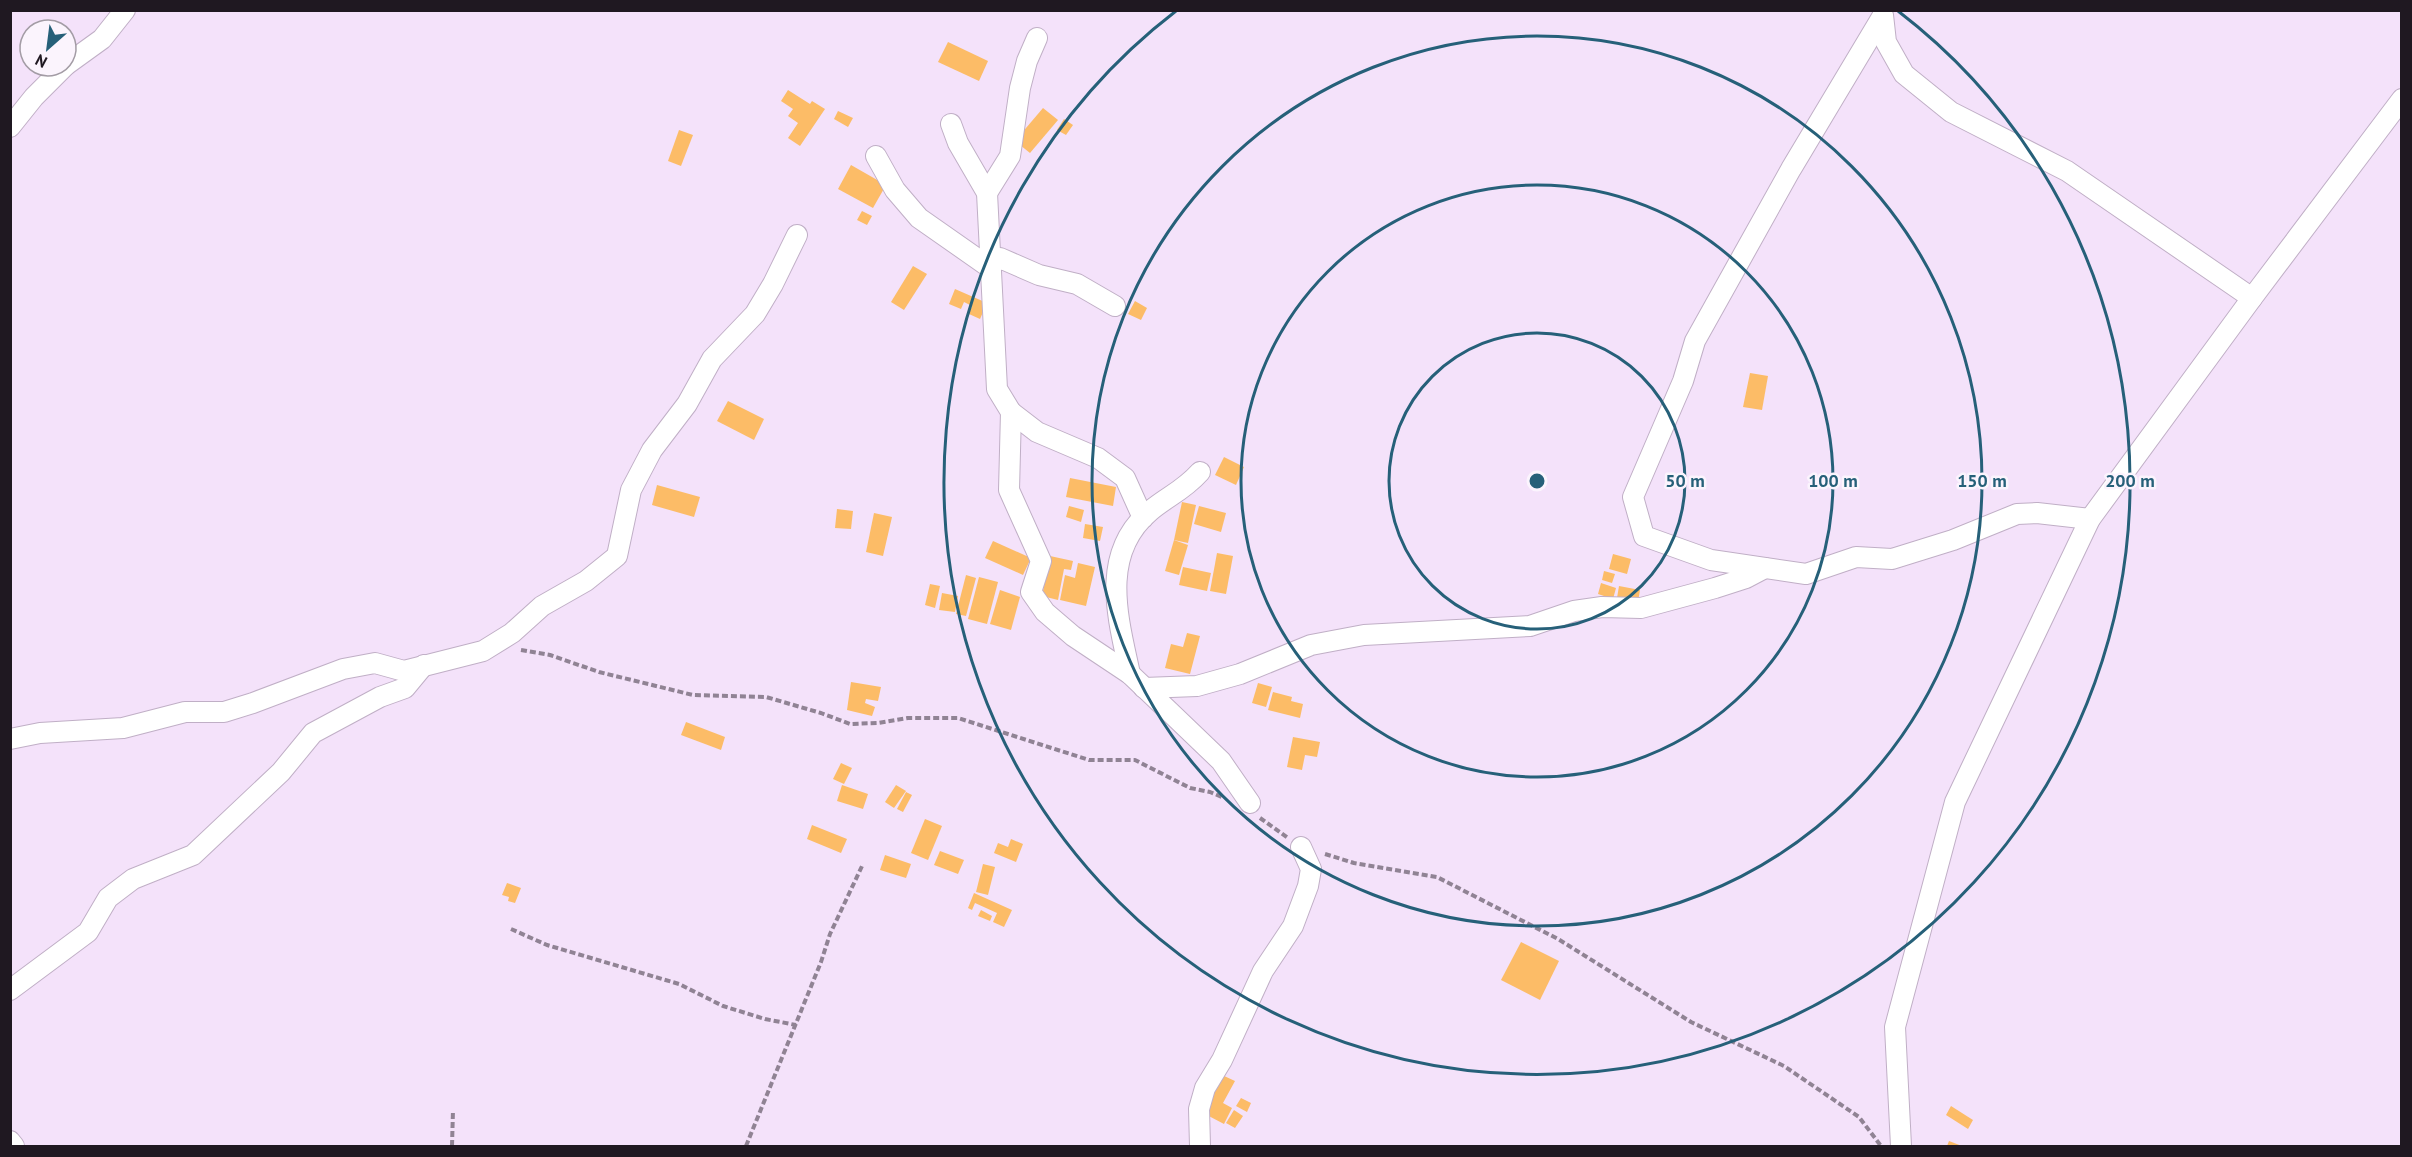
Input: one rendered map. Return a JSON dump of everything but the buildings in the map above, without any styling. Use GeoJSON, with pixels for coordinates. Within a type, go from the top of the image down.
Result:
{"type":"FeatureCollection","features":[{"type":"Feature","properties":{"kind":"street"},"geometry":{"type":"LineString","coordinates":[[78,56],[102,39],[125,10]]}},
{"type":"Feature","properties":{"kind":"street"},"geometry":{"type":"LineString","coordinates":[[1885,14],[1886,42],[1904,74],[1951,112],[2067,171],[2252,297]]}},
{"type":"Feature","properties":{"kind":"street"},"geometry":{"type":"LineString","coordinates":[[1885,14],[1708,315],[1695,341],[1683,381],[1633,497],[1644,536],[1711,560],[1806,574],[1857,557],[1892,560],[1953,540],[2017,514],[2037,513],[2090,519]]}},
{"type":"Feature","properties":{"kind":"street"},"geometry":{"type":"LineString","coordinates":[[987,193],[1010,156],[1020,88],[1027,61],[1037,38]]}},
{"type":"Feature","properties":{"kind":"street"},"geometry":{"type":"LineString","coordinates":[[10,127],[52,78]]}},
{"type":"Feature","properties":{"kind":"street"},"geometry":{"type":"LineString","coordinates":[[1901,1146],[1895,1028],[1956,802],[2090,519],[2252,297],[2402,99]]}},
{"type":"Feature","properties":{"kind":"street"},"geometry":{"type":"LineString","coordinates":[[951,124],[958,143],[987,193],[989,267],[998,363],[997,389],[1011,412],[1037,432],[1098,458],[1125,478],[1143,518]]}},
{"type":"Feature","properties":{"kind":"street"},"geometry":{"type":"LineString","coordinates":[[876,156],[895,190],[920,218],[989,267]]}},
{"type":"Feature","properties":{"kind":"street"},"geometry":{"type":"LineString","coordinates":[[10,739],[40,734],[123,728],[185,712],[224,712],[343,669],[375,663],[404,671],[483,651],[502,639],[542,606],[586,581],[617,556],[631,490],[652,450],[687,404],[712,359],[755,314],[773,284],[797,235]]}},
{"type":"Feature","properties":{"kind":"street"},"geometry":{"type":"LineString","coordinates":[[989,267],[1000,258],[1040,275],[1077,284],[1115,306]]}},
{"type":"Feature","properties":{"kind":"street"},"geometry":{"type":"LineString","coordinates":[[1011,412],[1010,490],[1041,561],[1031,592],[1045,612],[1073,636],[1137,681],[1221,761],[1250,803]]}},
{"type":"Feature","properties":{"kind":"street"},"geometry":{"type":"LineString","coordinates":[[1137,681],[1114,586],[1120,553],[1132,531],[1143,518],[1186,487],[1200,472]]}},
{"type":"Feature","properties":{"kind":"street"},"geometry":{"type":"LineString","coordinates":[[1137,681],[1197,686],[1240,674],[1311,645],[1364,635],[1530,626],[1574,611],[1602,607],[1641,608],[1746,578],[1765,568]]}},
{"type":"Feature","properties":{"kind":"street"},"geometry":{"type":"LineString","coordinates":[[10,990],[88,932],[108,898],[133,879],[193,855],[281,772],[313,733],[380,697],[405,688],[424,665]]}},
{"type":"Feature","properties":{"kind":"street"},"geometry":{"type":"LineString","coordinates":[[1200,1146],[1199,1109],[1205,1088],[1222,1060],[1263,971],[1293,926],[1308,886],[1311,869],[1301,847]]}},
{"type":"Feature","properties":{"kind":"street"},"geometry":{"type":"LineString","coordinates":[[10,1141],[14,1146]]}},
{"type":"Feature","properties":{"kind":"path"},"geometry":{"type":"LineString","coordinates":[[502,639],[513,648],[550,655],[620,677],[693,695],[766,697],[849,724],[878,723],[908,717],[958,718],[1089,760],[1135,760],[1191,788],[1210,792],[1230,801],[1250,803],[1255,815],[1301,847],[1354,863],[1437,877],[1548,934],[1691,1022],[1784,1066],[1858,1117],[1881,1146]]}},
{"type":"Feature","properties":{"kind":"path"},"geometry":{"type":"LineString","coordinates":[[746,1146],[796,1025],[830,934],[863,864]]}},
{"type":"Feature","properties":{"kind":"path"},"geometry":{"type":"LineString","coordinates":[[511,929],[547,945],[679,984],[723,1006],[765,1019],[796,1025]]}},
{"type":"Feature","properties":{"kind":"path"},"geometry":{"type":"LineString","coordinates":[[452,1146],[453,1110]]}}]}
